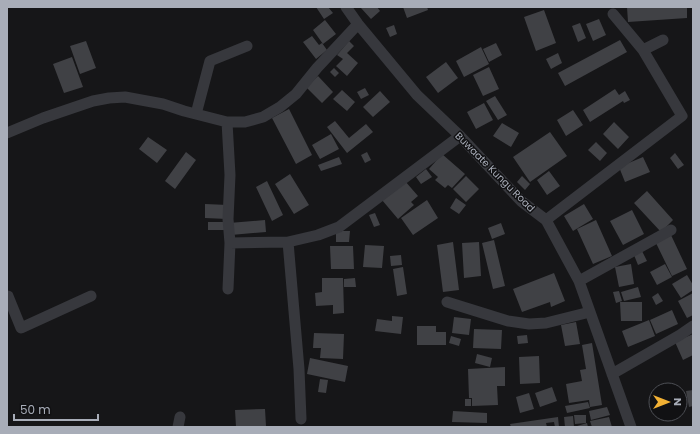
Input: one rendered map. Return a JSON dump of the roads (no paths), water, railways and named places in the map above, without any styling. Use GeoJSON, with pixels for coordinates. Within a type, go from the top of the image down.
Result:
{"type":"FeatureCollection","features":[{"type":"Feature","properties":{"kind":"street","name":"Buwaate Kungu Road"},"geometry":{"type":"LineString","coordinates":[[346,7],[358,24],[417,95],[460,136],[521,201],[546,220],[579,281],[631,427]]}},
{"type":"Feature","properties":{"kind":"street"},"geometry":{"type":"LineString","coordinates":[[546,220],[682,116],[643,50],[613,14]]}},
{"type":"Feature","properties":{"kind":"street"},"geometry":{"type":"LineString","coordinates":[[7,132],[93,101],[126,97],[163,104],[227,122],[245,122],[263,116],[280,107],[296,94],[316,68],[358,24]]}},
{"type":"Feature","properties":{"kind":"street"},"geometry":{"type":"LineString","coordinates":[[643,50],[664,40]]}},
{"type":"Feature","properties":{"kind":"street"},"geometry":{"type":"LineString","coordinates":[[196,114],[210,60],[247,46]]}},
{"type":"Feature","properties":{"kind":"street"},"geometry":{"type":"LineString","coordinates":[[227,122],[230,175],[228,219],[230,244],[228,289]]}},
{"type":"Feature","properties":{"kind":"street"},"geometry":{"type":"LineString","coordinates":[[230,244],[288,242],[318,235],[339,227],[460,136]]}},
{"type":"Feature","properties":{"kind":"street"},"geometry":{"type":"LineString","coordinates":[[579,281],[672,230]]}},
{"type":"Feature","properties":{"kind":"street"},"geometry":{"type":"LineString","coordinates":[[288,242],[299,369],[301,419]]}},
{"type":"Feature","properties":{"kind":"street"},"geometry":{"type":"LineString","coordinates":[[7,296],[21,328],[91,296]]}},
{"type":"Feature","properties":{"kind":"street"},"geometry":{"type":"LineString","coordinates":[[447,302],[508,321],[529,324],[546,323],[590,312]]}},
{"type":"Feature","properties":{"kind":"street"},"geometry":{"type":"LineString","coordinates":[[612,374],[693,326]]}}]}
